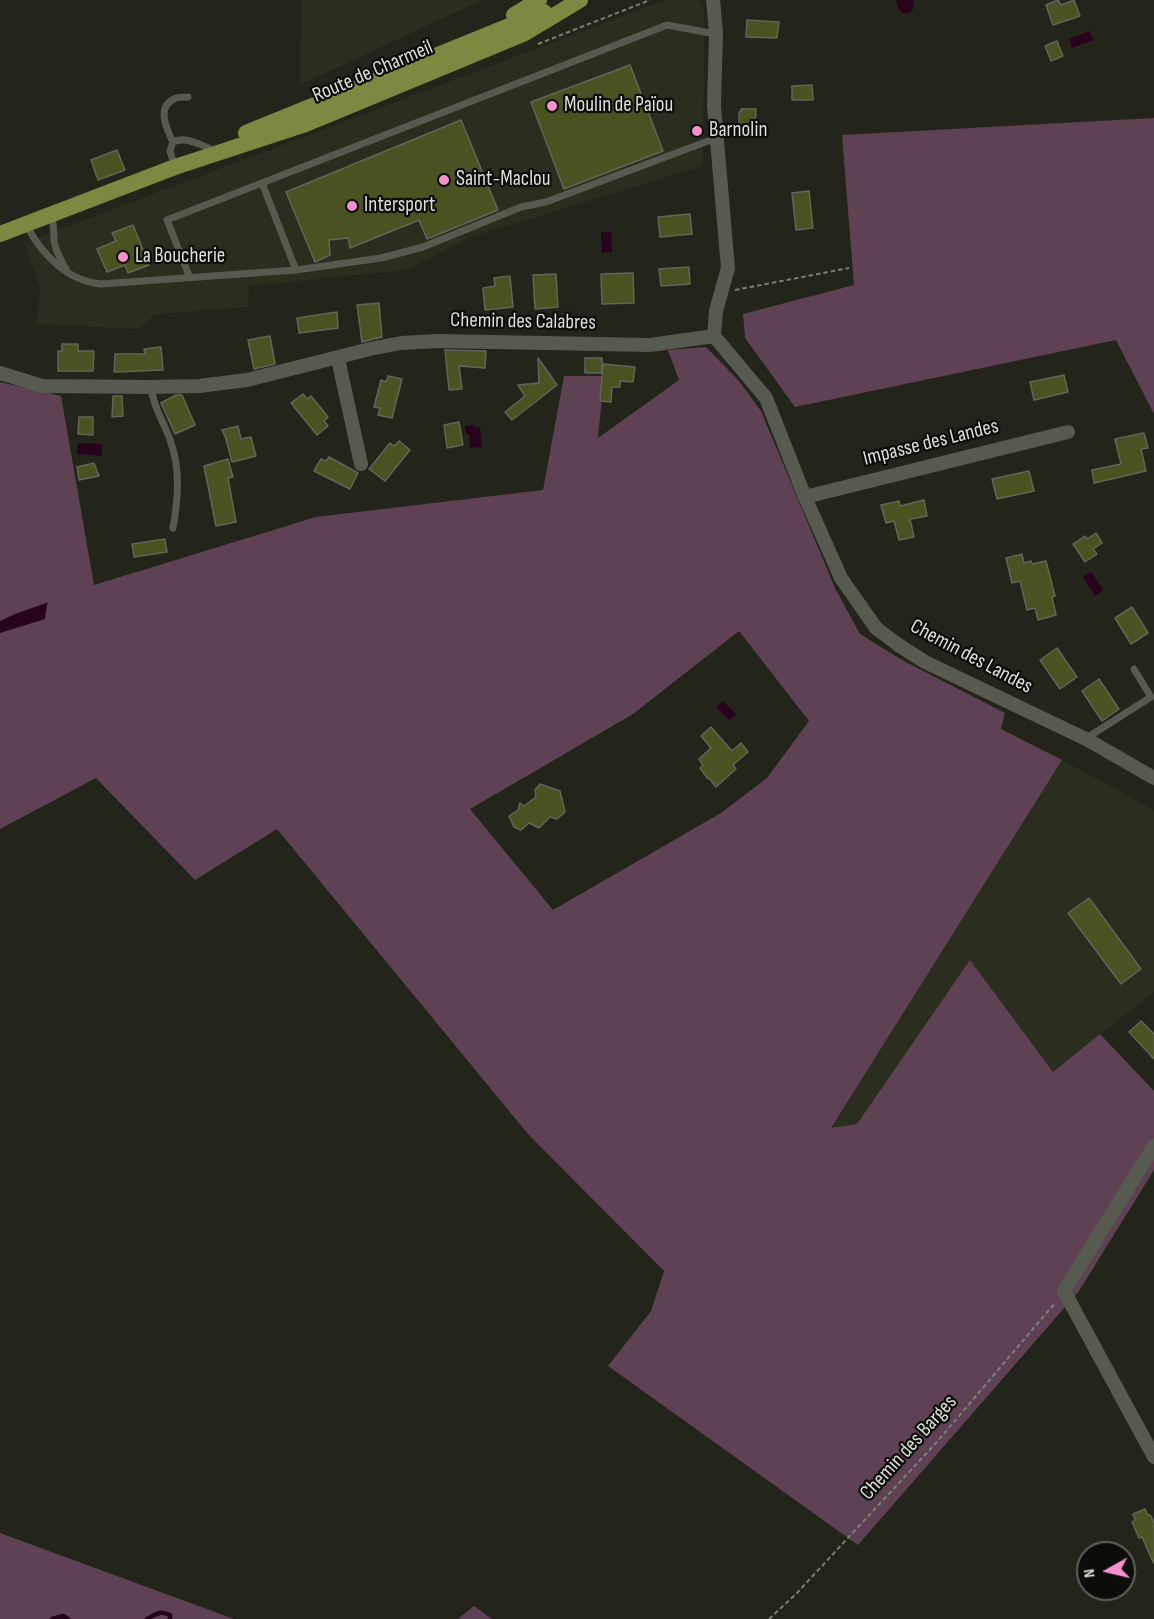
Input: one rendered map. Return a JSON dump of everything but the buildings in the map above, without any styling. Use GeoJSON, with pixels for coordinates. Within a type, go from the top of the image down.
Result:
{"type":"FeatureCollection","features":[{"type":"Feature","properties":{"kind":"main road"},"geometry":{"type":"LineString","coordinates":[[464,43],[539,0]]}},
{"type":"Feature","properties":{"kind":"main road","name":"Route de Charmeil"},"geometry":{"type":"LineString","coordinates":[[175,167],[244,134],[545,11],[559,0]]}},
{"type":"Feature","properties":{"kind":"main road","name":"Route de Charmeil"},"geometry":{"type":"LineString","coordinates":[[0,234],[175,167],[303,125],[525,33],[580,0]]}},
{"type":"Feature","properties":{"kind":"street"},"geometry":{"type":"LineString","coordinates":[[713,0],[716,33],[714,106],[728,268],[716,310],[714,336]]}},
{"type":"Feature","properties":{"kind":"street","name":"Chemin des Calabres"},"geometry":{"type":"LineString","coordinates":[[0,373],[42,386],[216,385],[247,380],[370,349],[410,343],[438,341],[650,345],[714,336]]}},
{"type":"Feature","properties":{"kind":"street","name":"Chemin des Landes"},"geometry":{"type":"LineString","coordinates":[[714,336],[766,398],[805,497],[841,578],[876,628],[925,662],[1085,739],[1154,778]]}},
{"type":"Feature","properties":{"kind":"street"},"geometry":{"type":"LineString","coordinates":[[338,358],[361,464]]}},
{"type":"Feature","properties":{"kind":"street","name":"Impasse des Landes"},"geometry":{"type":"LineString","coordinates":[[805,497],[1068,432]]}},
{"type":"Feature","properties":{"kind":"street"},"geometry":{"type":"LineString","coordinates":[[1154,1146],[1064,1291],[1154,1457]]}},
{"type":"Feature","properties":{"kind":"lane"},"geometry":{"type":"LineString","coordinates":[[190,278],[167,220],[667,25],[716,33]]}},
{"type":"Feature","properties":{"kind":"lane"},"geometry":{"type":"LineString","coordinates":[[175,167],[170,151],[173,142],[164,120],[164,111],[174,98],[188,97]]}},
{"type":"Feature","properties":{"kind":"lane"},"geometry":{"type":"LineString","coordinates":[[26,224],[32,236],[52,261],[68,274],[88,283],[101,284],[296,270],[381,258],[423,247],[521,207],[546,202],[716,138]]}},
{"type":"Feature","properties":{"kind":"lane"},"geometry":{"type":"LineString","coordinates":[[173,142],[186,139],[211,150]]}},
{"type":"Feature","properties":{"kind":"lane"},"geometry":{"type":"LineString","coordinates":[[262,183],[296,270]]}},
{"type":"Feature","properties":{"kind":"lane"},"geometry":{"type":"LineString","coordinates":[[51,214],[55,227],[54,241],[57,253],[68,274]]}},
{"type":"Feature","properties":{"kind":"lane"},"geometry":{"type":"LineString","coordinates":[[151,387],[153,399],[175,457],[178,501],[173,528]]}},
{"type":"Feature","properties":{"kind":"lane"},"geometry":{"type":"LineString","coordinates":[[1085,739],[1151,697],[1134,669]]}},
{"type":"Feature","properties":{"kind":"path"},"geometry":{"type":"LineString","coordinates":[[721,293],[849,268]]}},
{"type":"Feature","properties":{"kind":"path","name":"Chemin des Barges"},"geometry":{"type":"LineString","coordinates":[[769,1619],[796,1594],[936,1443],[1064,1291]]}},
{"type":"Feature","properties":{"kind":"shaded area"},"geometry":{"type":"Polygon","coordinates":[[[301,0],[482,0],[300,85],[301,0]]]}},
{"type":"Feature","properties":{"kind":"shaded area"},"geometry":{"type":"Polygon","coordinates":[[[665,0],[699,0],[704,12],[703,166],[470,237],[406,270],[249,286],[248,307],[155,314],[139,329],[36,324],[40,287],[24,243],[665,0]]]}},
{"type":"Feature","properties":{"kind":"shaded area"},"geometry":{"type":"Polygon","coordinates":[[[896,0],[913,0],[914,8],[909,13],[902,13],[896,0]]]}},
{"type":"Feature","properties":{"kind":"shaded area"},"geometry":{"type":"Polygon","coordinates":[[[1089,31],[1093,40],[1072,48],[1069,39],[1089,31]]]}},
{"type":"Feature","properties":{"kind":"shaded area"},"geometry":{"type":"Polygon","coordinates":[[[1154,118],[1154,414],[1116,340],[795,407],[745,338],[743,314],[854,285],[842,135],[1154,118]]]}},
{"type":"Feature","properties":{"kind":"shaded area"},"geometry":{"type":"Polygon","coordinates":[[[601,232],[611,232],[612,252],[602,253],[601,232]]]}},
{"type":"Feature","properties":{"kind":"shaded area"},"geometry":{"type":"Polygon","coordinates":[[[706,347],[739,381],[761,411],[835,588],[860,634],[902,660],[1005,713],[1001,729],[1062,760],[831,1128],[857,1124],[970,960],[1053,1072],[1100,1034],[1154,1091],[1154,1170],[1079,1291],[858,1545],[608,1366],[651,1311],[664,1271],[528,1134],[277,829],[195,880],[96,778],[0,829],[0,382],[61,396],[94,585],[316,517],[543,490],[564,376],[604,376],[598,438],[679,380],[668,350],[706,347]],[[739,631],[633,714],[470,809],[553,910],[721,813],[767,778],[809,721],[739,631]]]}},
{"type":"Feature","properties":{"kind":"shaded area"},"geometry":{"type":"Polygon","coordinates":[[[473,425],[474,428],[480,427],[482,447],[470,448],[469,434],[466,434],[465,426],[473,425]]]}},
{"type":"Feature","properties":{"kind":"shaded area"},"geometry":{"type":"Polygon","coordinates":[[[78,443],[102,444],[102,456],[77,454],[78,443]]]}},
{"type":"Feature","properties":{"kind":"shaded area"},"geometry":{"type":"Polygon","coordinates":[[[1091,572],[1103,590],[1095,596],[1083,577],[1091,572]]]}},
{"type":"Feature","properties":{"kind":"shaded area"},"geometry":{"type":"Polygon","coordinates":[[[49,602],[45,619],[0,633],[0,621],[49,602]]]}},
{"type":"Feature","properties":{"kind":"shaded area"},"geometry":{"type":"Polygon","coordinates":[[[723,701],[736,714],[729,720],[716,707],[723,701]]]}},
{"type":"Feature","properties":{"kind":"shaded area"},"geometry":{"type":"Polygon","coordinates":[[[1062,760],[1154,810],[1154,992],[1053,1072],[970,961],[857,1124],[830,1129],[1062,760]]]}},
{"type":"Feature","properties":{"kind":"shaded area"},"geometry":{"type":"Polygon","coordinates":[[[0,1533],[234,1619],[0,1619],[0,1533]]]}},
{"type":"Feature","properties":{"kind":"shaded area"},"geometry":{"type":"Polygon","coordinates":[[[474,1606],[492,1619],[458,1619],[474,1606]]]}},
{"type":"Feature","properties":{"kind":"waterway"},"geometry":{"type":"LineString","coordinates":[[147,1619],[161,1613],[170,1615],[170,1619]]}},
{"type":"Feature","properties":{"kind":"waterway"},"geometry":{"type":"LineString","coordinates":[[52,1619],[63,1616],[68,1619]]}},
{"type":"Feature","properties":{"kind":"place","name":"Moulin de Païou"},"geometry":{"type":"Point","coordinates":[552,106]}},
{"type":"Feature","properties":{"kind":"place","name":"Barnolin"},"geometry":{"type":"Point","coordinates":[697,131]}},
{"type":"Feature","properties":{"kind":"place","name":"Saint-Maclou"},"geometry":{"type":"Point","coordinates":[444,180]}},
{"type":"Feature","properties":{"kind":"place","name":"Intersport"},"geometry":{"type":"Point","coordinates":[352,206]}},
{"type":"Feature","properties":{"kind":"place","name":"La Boucherie"},"geometry":{"type":"Point","coordinates":[123,257]}}]}
